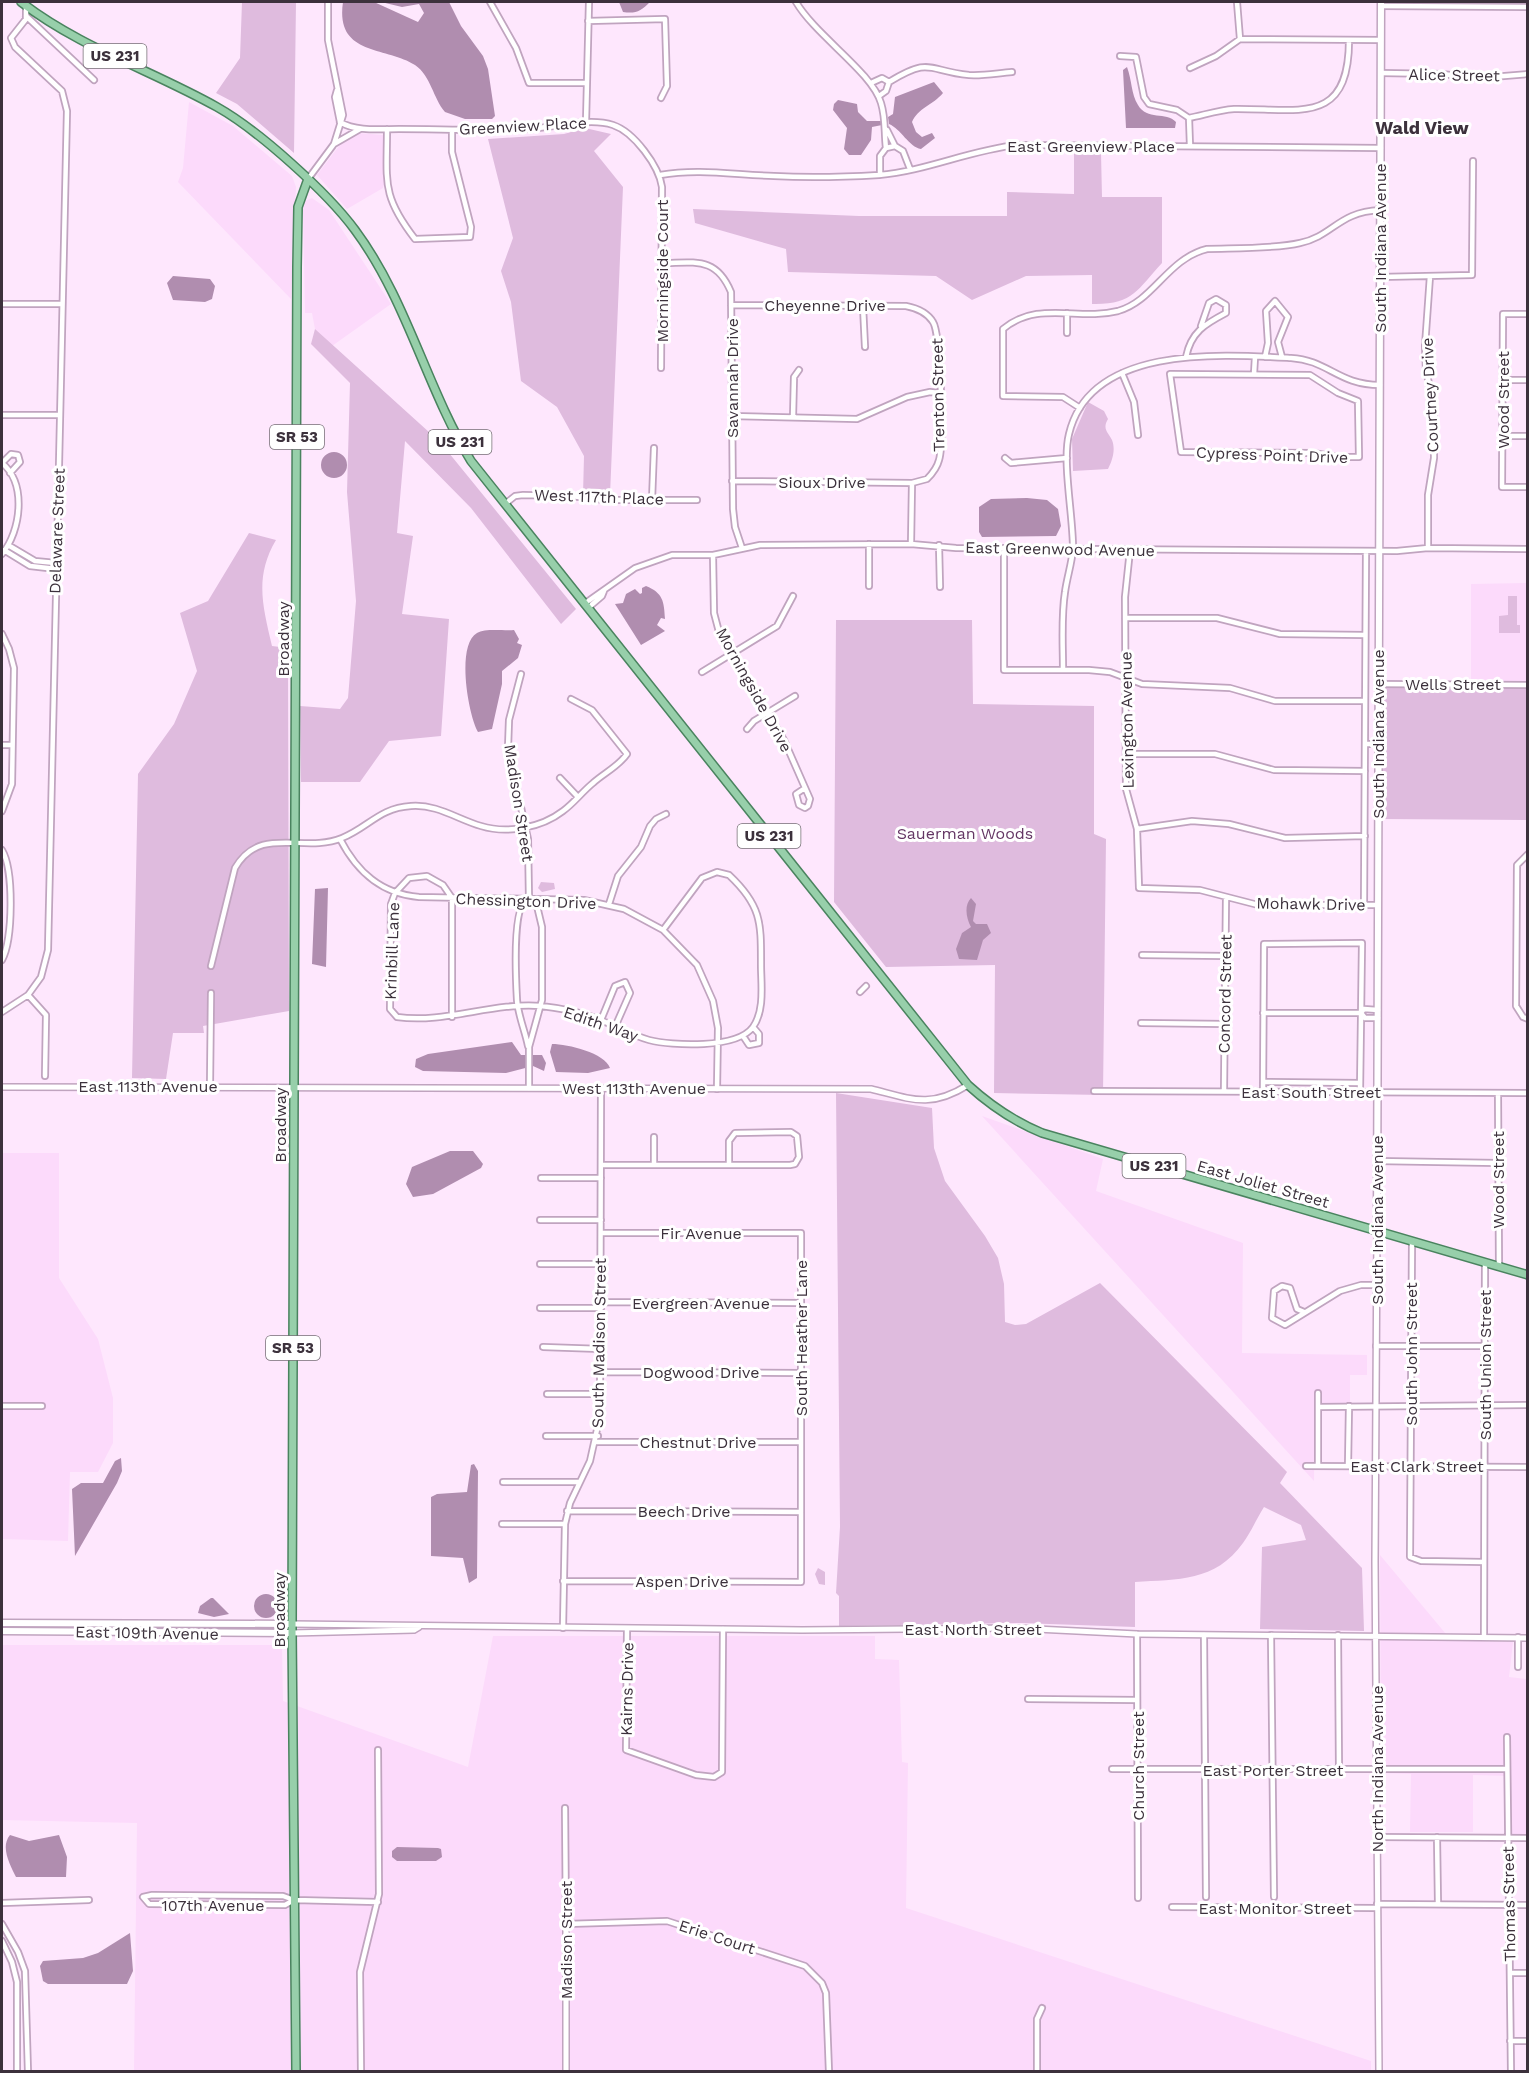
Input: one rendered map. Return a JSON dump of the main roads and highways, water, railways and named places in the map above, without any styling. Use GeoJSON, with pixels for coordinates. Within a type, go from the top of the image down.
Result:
{"type":"FeatureCollection","features":[{"type":"Feature","properties":{"kind":"main road","name":"US 231"},"geometry":{"type":"LineString","coordinates":[[24,3],[107,52],[218,107],[254,132],[308,179]]}},
{"type":"Feature","properties":{"kind":"main road","name":"South Indiana Avenue"},"geometry":{"type":"LineString","coordinates":[[1377,1231],[1381,4]]}},
{"type":"Feature","properties":{"kind":"main road","name":"East Joliet Street"},"geometry":{"type":"LineString","coordinates":[[308,179],[354,229],[368,249],[401,310],[453,429],[471,461],[968,1084],[998,1110],[1042,1133],[1527,1275]]}},
{"type":"Feature","properties":{"kind":"main road","name":"Broadway"},"geometry":{"type":"LineString","coordinates":[[296,2072],[292,1624],[298,207],[308,179]]}},
{"type":"Feature","properties":{"kind":"main road","name":"East 109th Avenue"},"geometry":{"type":"LineString","coordinates":[[2,1623],[292,1624]]}},
{"type":"Feature","properties":{"kind":"main road","name":"East 109th Avenue"},"geometry":{"type":"LineString","coordinates":[[2,1631],[292,1633]]}},
{"type":"Feature","properties":{"kind":"district","name":"Wald View"},"geometry":{"type":"Point","coordinates":[1422,127]}},
{"type":"Feature","properties":{"kind":"park label","name":"Sauerman Woods"},"geometry":{"type":"Point","coordinates":[965,833]}}]}
